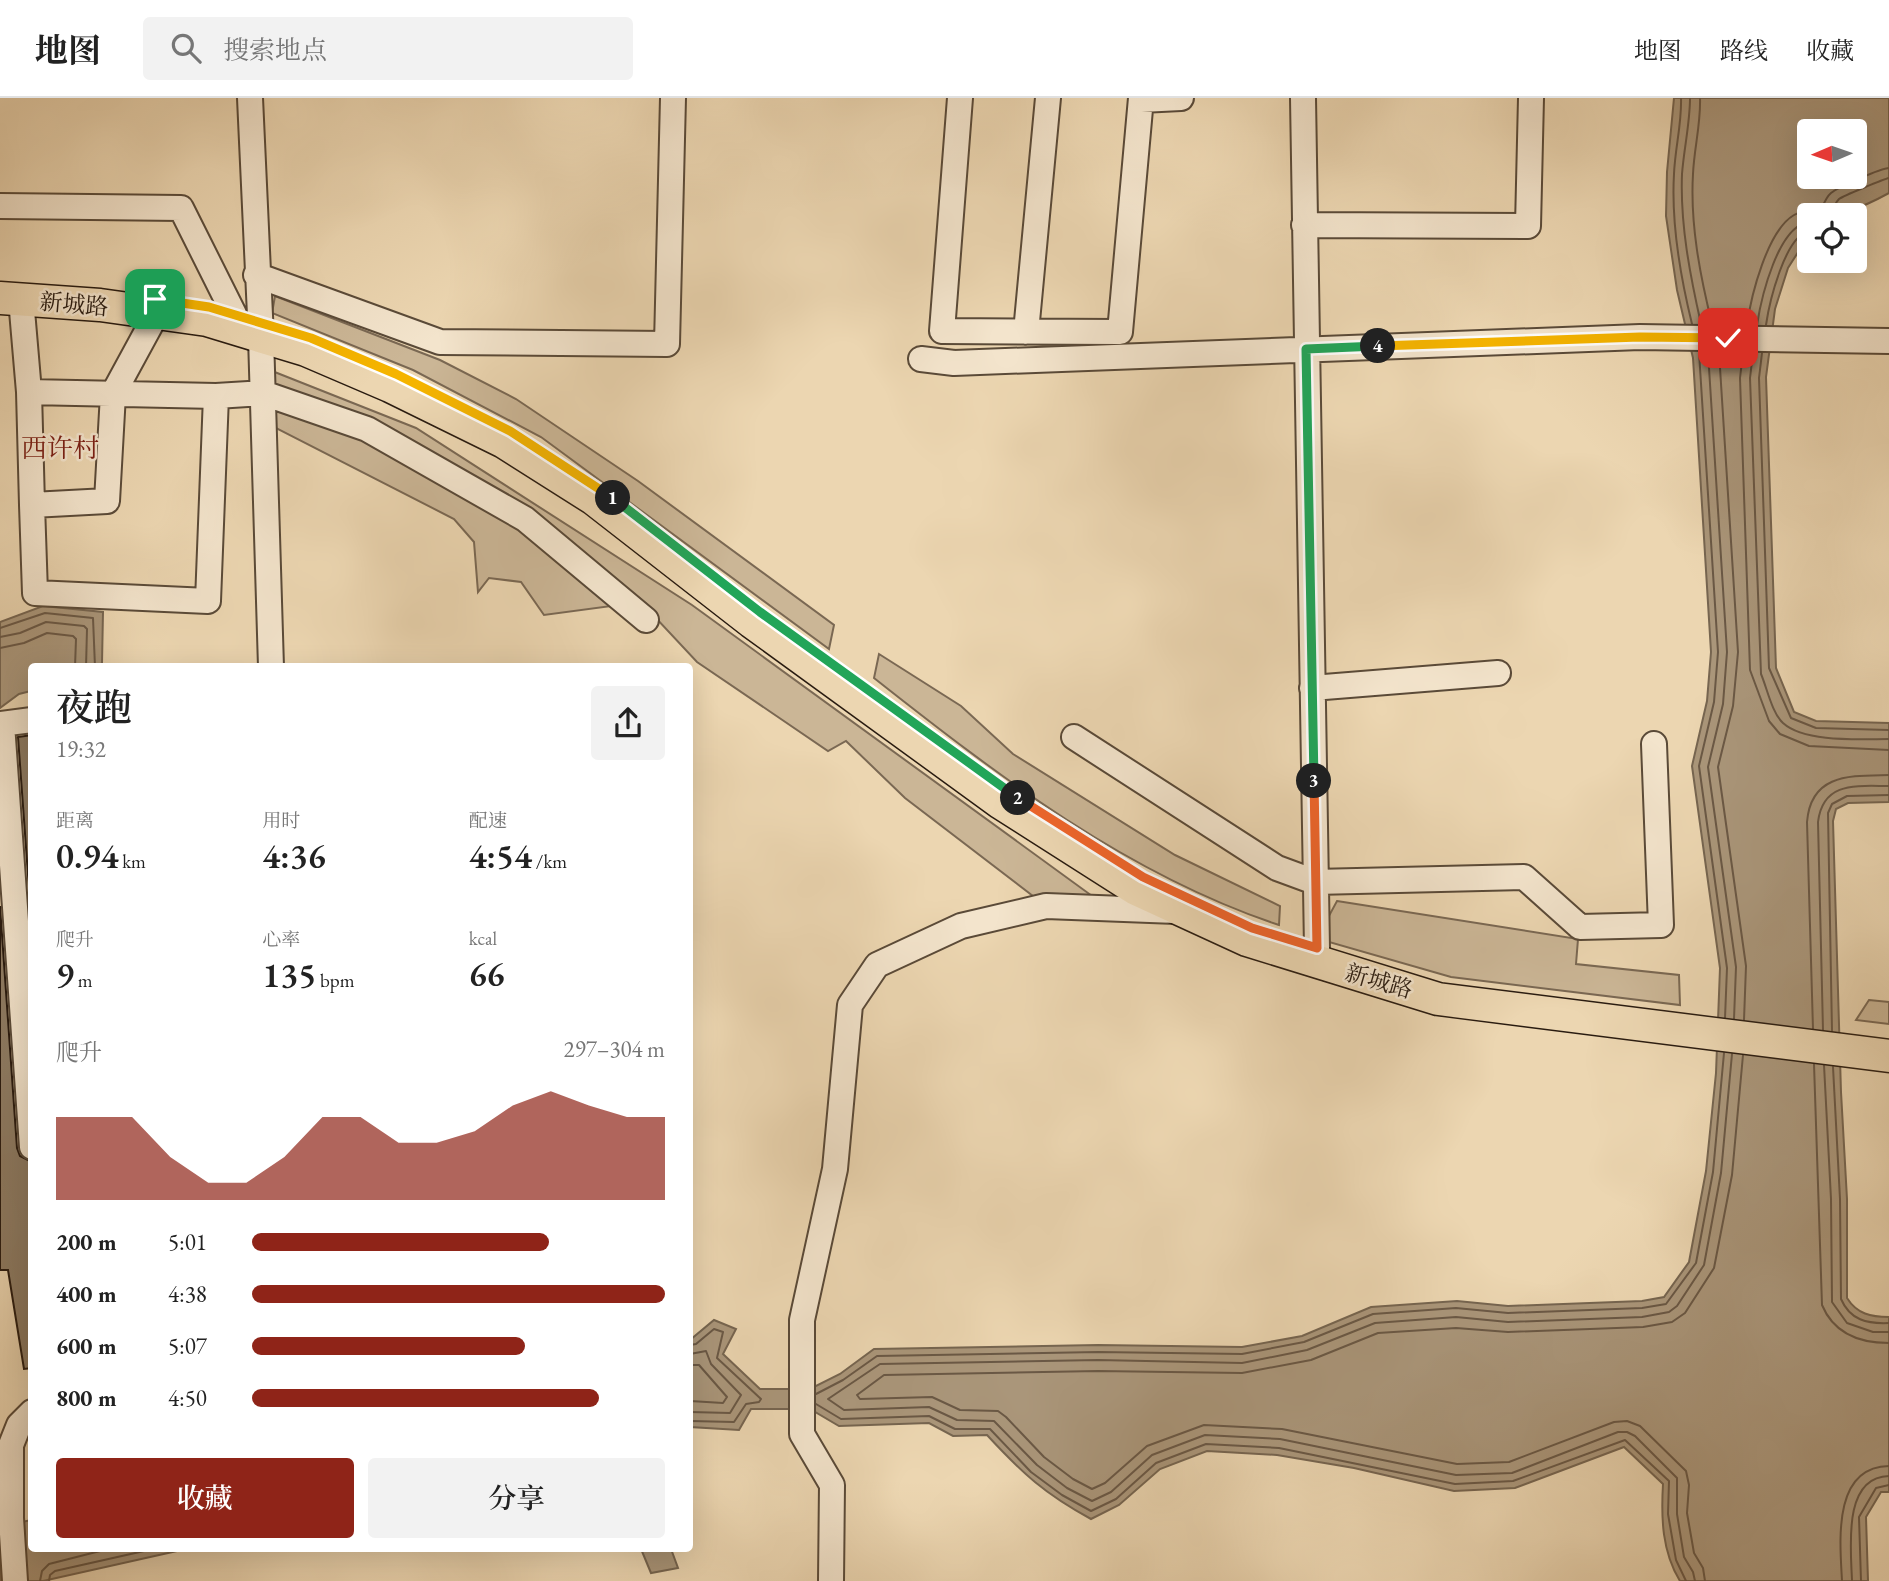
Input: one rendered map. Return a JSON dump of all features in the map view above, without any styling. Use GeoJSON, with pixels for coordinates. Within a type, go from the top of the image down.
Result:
{"type":"FeatureCollection","features":[{"type":"Feature","properties":{"kind":"main road","name":"新城路"},"geometry":{"type":"LineString","coordinates":[[7,294],[101,292],[209,307],[390,387],[504,442],[594,499],[751,622],[1001,803],[1136,889],[1247,940],[1438,999],[1852,1044],[1889,1056]]}},
{"type":"Feature","properties":{"kind":"main road","name":"新城路"},"geometry":{"type":"LineString","coordinates":[[7,294],[251,324],[311,338],[396,374],[510,431],[601,488],[760,612],[1009,792],[1143,877],[1252,928],[1441,986],[1709,1027]]}},
{"type":"Feature","properties":{"kind":"main road","name":"新城路"},"geometry":{"type":"LineString","coordinates":[[1852,1044],[1889,1040]]}},
{"type":"Feature","properties":{"kind":"street"},"geometry":{"type":"LineString","coordinates":[[250,98],[256,275],[251,324],[263,393],[271,663]]}},
{"type":"Feature","properties":{"kind":"street"},"geometry":{"type":"LineString","coordinates":[[256,275],[440,342],[667,344],[673,98]]}},
{"type":"Feature","properties":{"kind":"street"},"geometry":{"type":"LineString","coordinates":[[960,98],[942,331],[1120,332],[1141,99],[1181,98]]}},
{"type":"Feature","properties":{"kind":"street"},"geometry":{"type":"LineString","coordinates":[[1026,331],[1048,98]]}},
{"type":"Feature","properties":{"kind":"street"},"geometry":{"type":"LineString","coordinates":[[1303,98],[1317,948]]}},
{"type":"Feature","properties":{"kind":"street"},"geometry":{"type":"LineString","coordinates":[[1304,225],[1528,226],[1531,98]]}},
{"type":"Feature","properties":{"kind":"street"},"geometry":{"type":"LineString","coordinates":[[0,206],[181,208],[251,324]]}},
{"type":"Feature","properties":{"kind":"street"},"geometry":{"type":"LineString","coordinates":[[7,294],[29,392],[35,593],[208,601],[216,396]]}},
{"type":"Feature","properties":{"kind":"street"},"geometry":{"type":"LineString","coordinates":[[33,505],[107,501],[113,394],[157,313]]}},
{"type":"Feature","properties":{"kind":"street"},"geometry":{"type":"LineString","coordinates":[[921,359],[954,363],[1640,337],[1889,341]]}},
{"type":"Feature","properties":{"kind":"street"},"geometry":{"type":"LineString","coordinates":[[29,392],[216,396],[263,393],[367,429],[525,519],[646,620]]}},
{"type":"Feature","properties":{"kind":"street"},"geometry":{"type":"LineString","coordinates":[[1312,688],[1498,673]]}},
{"type":"Feature","properties":{"kind":"street"},"geometry":{"type":"LineString","coordinates":[[28,721],[1,724],[28,1092]]}},
{"type":"Feature","properties":{"kind":"street"},"geometry":{"type":"LineString","coordinates":[[1074,737],[1277,868],[1315,882],[1524,877],[1580,927],[1661,925],[1654,744]]}},
{"type":"Feature","properties":{"kind":"street"},"geometry":{"type":"LineString","coordinates":[[831,1581],[832,1485],[802,1434],[802,1320],[835,1168],[850,1005],[877,965],[961,926],[1046,906],[1184,911]]}},
{"type":"Feature","properties":{"kind":"street"},"geometry":{"type":"LineString","coordinates":[[15,1581],[11,1518],[11,1445],[19,1425],[28,1416]]}},
{"type":"Feature","properties":{"kind":"shaded area"},"geometry":{"type":"Polygon","coordinates":[[[275,296],[440,360],[516,399],[638,481],[834,625],[829,649],[541,437],[413,370],[272,313],[275,296]]]}},
{"type":"Feature","properties":{"kind":"shaded area"},"geometry":{"type":"Polygon","coordinates":[[[262,367],[416,428],[692,605],[1110,909],[1046,906],[905,798],[846,741],[828,751],[697,662],[641,602],[544,615],[521,582],[489,578],[478,592],[474,542],[454,519],[264,422],[262,367]]]}},
{"type":"Feature","properties":{"kind":"shaded area"},"geometry":{"type":"Polygon","coordinates":[[[879,654],[961,706],[1013,754],[1175,855],[1280,906],[1279,925],[1223,904],[1169,879],[1066,820],[968,751],[874,678],[879,654]]]}},
{"type":"Feature","properties":{"kind":"shaded area"},"geometry":{"type":"Polygon","coordinates":[[[1337,901],[1578,939],[1576,964],[1679,975],[1680,1005],[1451,977],[1329,942],[1324,925],[1337,901]]]}},
{"type":"Feature","properties":{"kind":"shaded area"},"geometry":{"type":"Polygon","coordinates":[[[1869,1000],[1889,1002],[1889,1024],[1856,1020],[1869,1000]]]}},
{"type":"Feature","properties":{"kind":"water"},"geometry":{"type":"Polygon","coordinates":[[[1674,98],[1889,98],[1889,193],[1867,204],[1797,203],[1797,254],[1788,268],[1775,309],[1766,377],[1776,668],[1794,712],[1816,721],[1889,723],[1889,802],[1848,803],[1836,809],[1833,821],[1847,1199],[1847,1298],[1855,1308],[1865,1314],[1889,1317],[1889,1492],[1881,1492],[1866,1517],[1868,1581],[1680,1581],[1666,1547],[1662,1509],[1663,1484],[1624,1447],[1515,1488],[1454,1491],[1354,1468],[1277,1455],[1207,1451],[1160,1469],[1119,1505],[1091,1519],[1035,1482],[987,1435],[953,1436],[929,1423],[839,1426],[810,1409],[751,1409],[739,1430],[693,1427],[693,1338],[714,1320],[736,1329],[723,1354],[760,1389],[810,1389],[840,1374],[874,1349],[1098,1345],[1242,1347],[1302,1336],[1371,1307],[1457,1301],[1508,1306],[1642,1301],[1664,1297],[1689,1262],[1706,1171],[1716,1073],[1720,968],[1692,766],[1707,701],[1711,652],[1693,358],[1677,290],[1666,216],[1674,98]]]}},
{"type":"Feature","properties":{"kind":"water"},"geometry":{"type":"Polygon","coordinates":[[[43,606],[103,612],[102,663],[28,663],[28,692],[19,694],[0,708],[0,622],[43,606]]]}},
{"type":"Feature","properties":{"kind":"water"},"geometry":{"type":"Polygon","coordinates":[[[28,1521],[28,1552],[173,1552],[43,1581],[0,1581],[0,1527],[28,1521]]]}},
{"type":"Feature","properties":{"kind":"water"},"geometry":{"type":"Polygon","coordinates":[[[642,1552],[672,1552],[678,1568],[651,1573],[642,1552]]]}},
{"type":"Feature","properties":{"kind":"building"},"geometry":{"type":"Polygon","coordinates":[[[28,736],[28,875],[18,737],[28,736]]]}},
{"type":"Feature","properties":{"kind":"building"},"geometry":{"type":"Polygon","coordinates":[[[0,906],[17,1148],[20,1156],[28,1160],[28,1368],[24,1369],[8,1270],[0,1270],[0,906]]]}},
{"type":"Feature","properties":{"kind":"district","name":"西许村"},"geometry":{"type":"Point","coordinates":[60,448]}},
{"type":"Feature","properties":{"kind":"route"},"geometry":{"type":"LineString","coordinates":[[155,299],[209,307],[311,338],[396,374],[510,431],[601,488],[760,612],[1009,792],[1143,877],[1252,928],[1317,948],[1306,349],[1640,337],[1728,338]]}}]}
